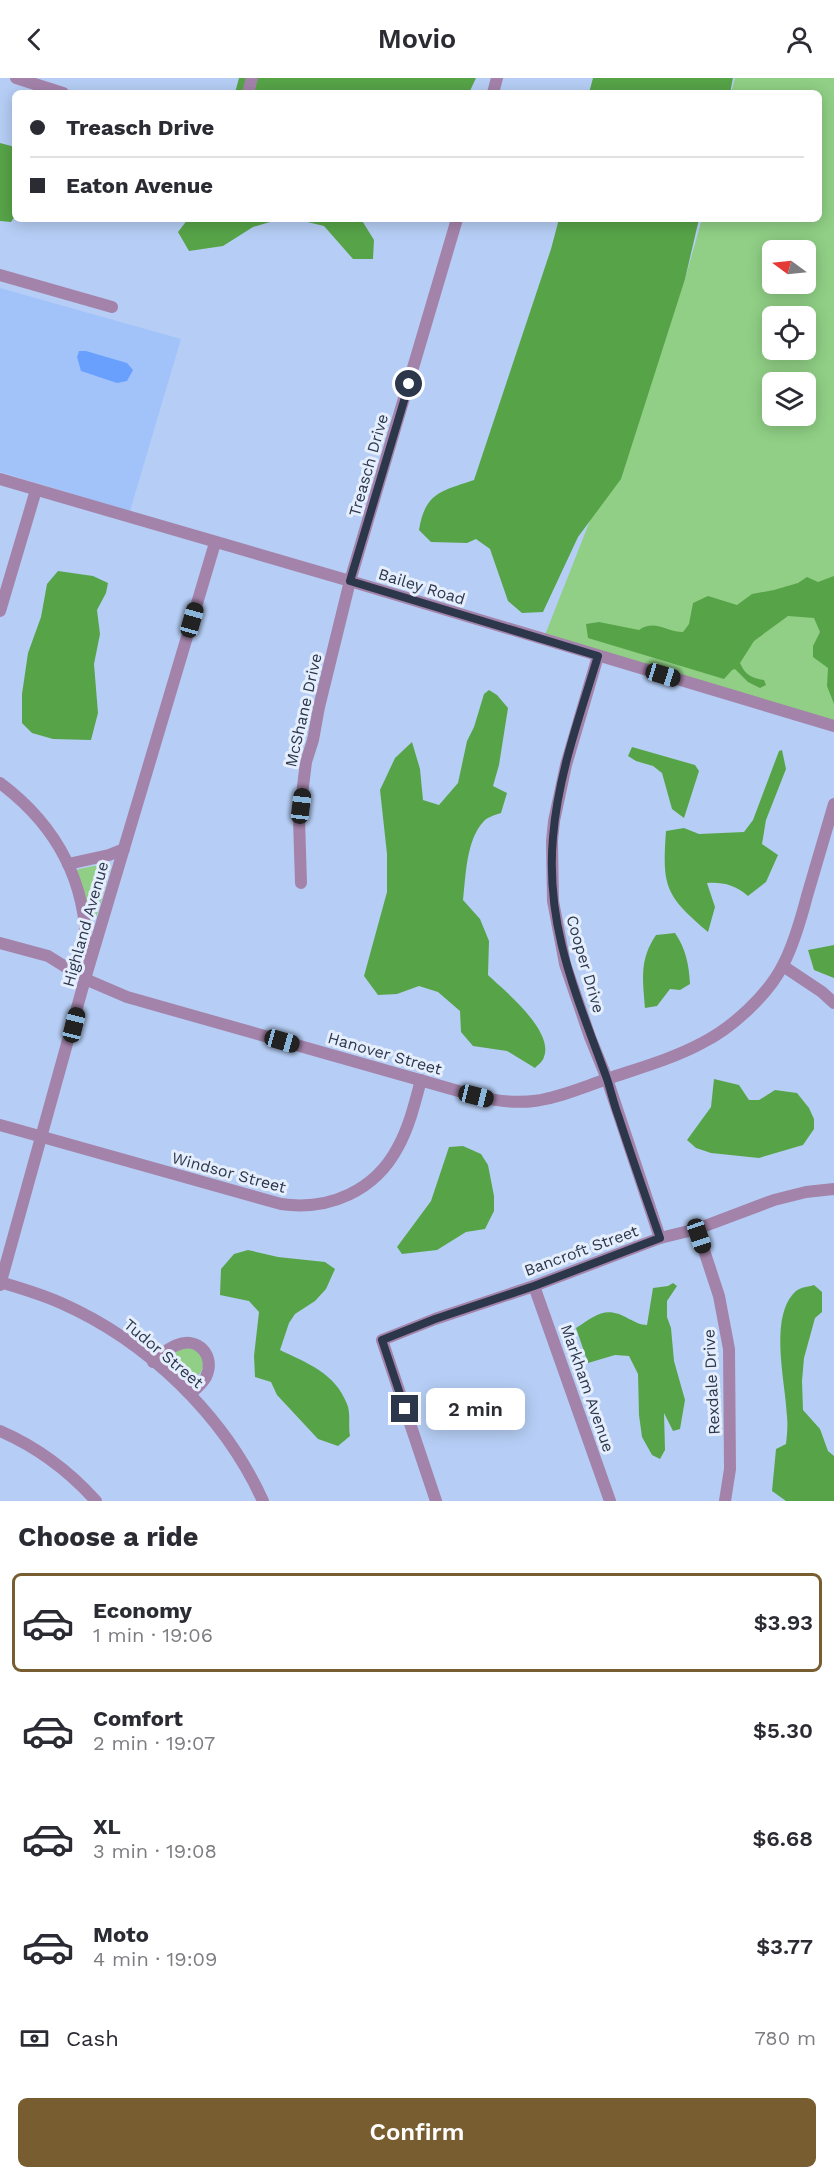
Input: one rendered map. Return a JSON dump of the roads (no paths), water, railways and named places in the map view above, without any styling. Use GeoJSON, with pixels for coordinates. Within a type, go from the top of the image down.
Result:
{"type":"FeatureCollection","features":[{"type":"Feature","properties":{"kind":"street"},"geometry":{"type":"LineString","coordinates":[[16,78],[54,90]]}},
{"type":"Feature","properties":{"kind":"street","name":"Treasch Drive"},"geometry":{"type":"LineString","coordinates":[[350,581],[456,222]]}},
{"type":"Feature","properties":{"kind":"street"},"geometry":{"type":"LineString","coordinates":[[0,275],[112,307]]}},
{"type":"Feature","properties":{"kind":"street","name":"Bailey Road"},"geometry":{"type":"LineString","coordinates":[[0,479],[834,726]]}},
{"type":"Feature","properties":{"kind":"street"},"geometry":{"type":"LineString","coordinates":[[0,611],[36,490]]}},
{"type":"Feature","properties":{"kind":"street","name":"Highland Avenue"},"geometry":{"type":"LineString","coordinates":[[0,1283],[85,979],[215,543]]}},
{"type":"Feature","properties":{"kind":"street","name":"McShane Drive"},"geometry":{"type":"LineString","coordinates":[[301,883],[299,822],[306,762],[350,581]]}},
{"type":"Feature","properties":{"kind":"street","name":"Cooper Drive"},"geometry":{"type":"LineString","coordinates":[[598,656],[566,765],[554,821],[552,890],[565,964],[607,1079],[660,1238]]}},
{"type":"Feature","properties":{"kind":"street"},"geometry":{"type":"LineString","coordinates":[[0,783],[18,797],[46,828],[68,864],[84,909],[87,934],[85,979]]}},
{"type":"Feature","properties":{"kind":"street","name":"Hanover Street"},"geometry":{"type":"LineString","coordinates":[[0,944],[48,956],[85,979],[126,997],[496,1101],[515,1103],[547,1100],[686,1051],[726,1029],[759,998],[783,966],[800,920],[834,804]]}},
{"type":"Feature","properties":{"kind":"street","name":"Highland Avenue"},"geometry":{"type":"LineString","coordinates":[[68,864],[109,855],[124,849]]}},
{"type":"Feature","properties":{"kind":"street"},"geometry":{"type":"LineString","coordinates":[[783,966],[822,992],[834,1003]]}},
{"type":"Feature","properties":{"kind":"street","name":"Windsor Street"},"geometry":{"type":"LineString","coordinates":[[0,1125],[281,1204],[317,1205],[339,1200],[353,1193],[373,1179],[388,1163],[406,1129],[421,1080]]}},
{"type":"Feature","properties":{"kind":"street","name":"Bancroft Street"},"geometry":{"type":"LineString","coordinates":[[436,1501],[382,1340],[660,1238],[697,1229],[774,1200],[806,1192],[834,1189]]}},
{"type":"Feature","properties":{"kind":"street","name":"Rexdale Drive"},"geometry":{"type":"LineString","coordinates":[[697,1229],[719,1296],[729,1349],[730,1469],[726,1501]]}},
{"type":"Feature","properties":{"kind":"street","name":"Tudor Street"},"geometry":{"type":"LineString","coordinates":[[0,1283],[43,1296],[87,1316],[112,1331],[153,1362],[189,1394],[208,1416],[235,1452],[262,1501]]}},
{"type":"Feature","properties":{"kind":"street","name":"Markham Avenue"},"geometry":{"type":"LineString","coordinates":[[534,1286],[610,1501]]}},
{"type":"Feature","properties":{"kind":"street"},"geometry":{"type":"LineString","coordinates":[[153,1362],[178,1344],[188,1342],[204,1349],[208,1357],[207,1376],[199,1387],[189,1394]]}},
{"type":"Feature","properties":{"kind":"street"},"geometry":{"type":"LineString","coordinates":[[0,1431],[43,1454],[72,1477],[96,1501]]}},
{"type":"Feature","properties":{"kind":"water"},"geometry":{"type":"Polygon","coordinates":[[[79,351],[127,363],[133,370],[127,381],[117,383],[81,371],[77,357],[79,351]]]}}]}
